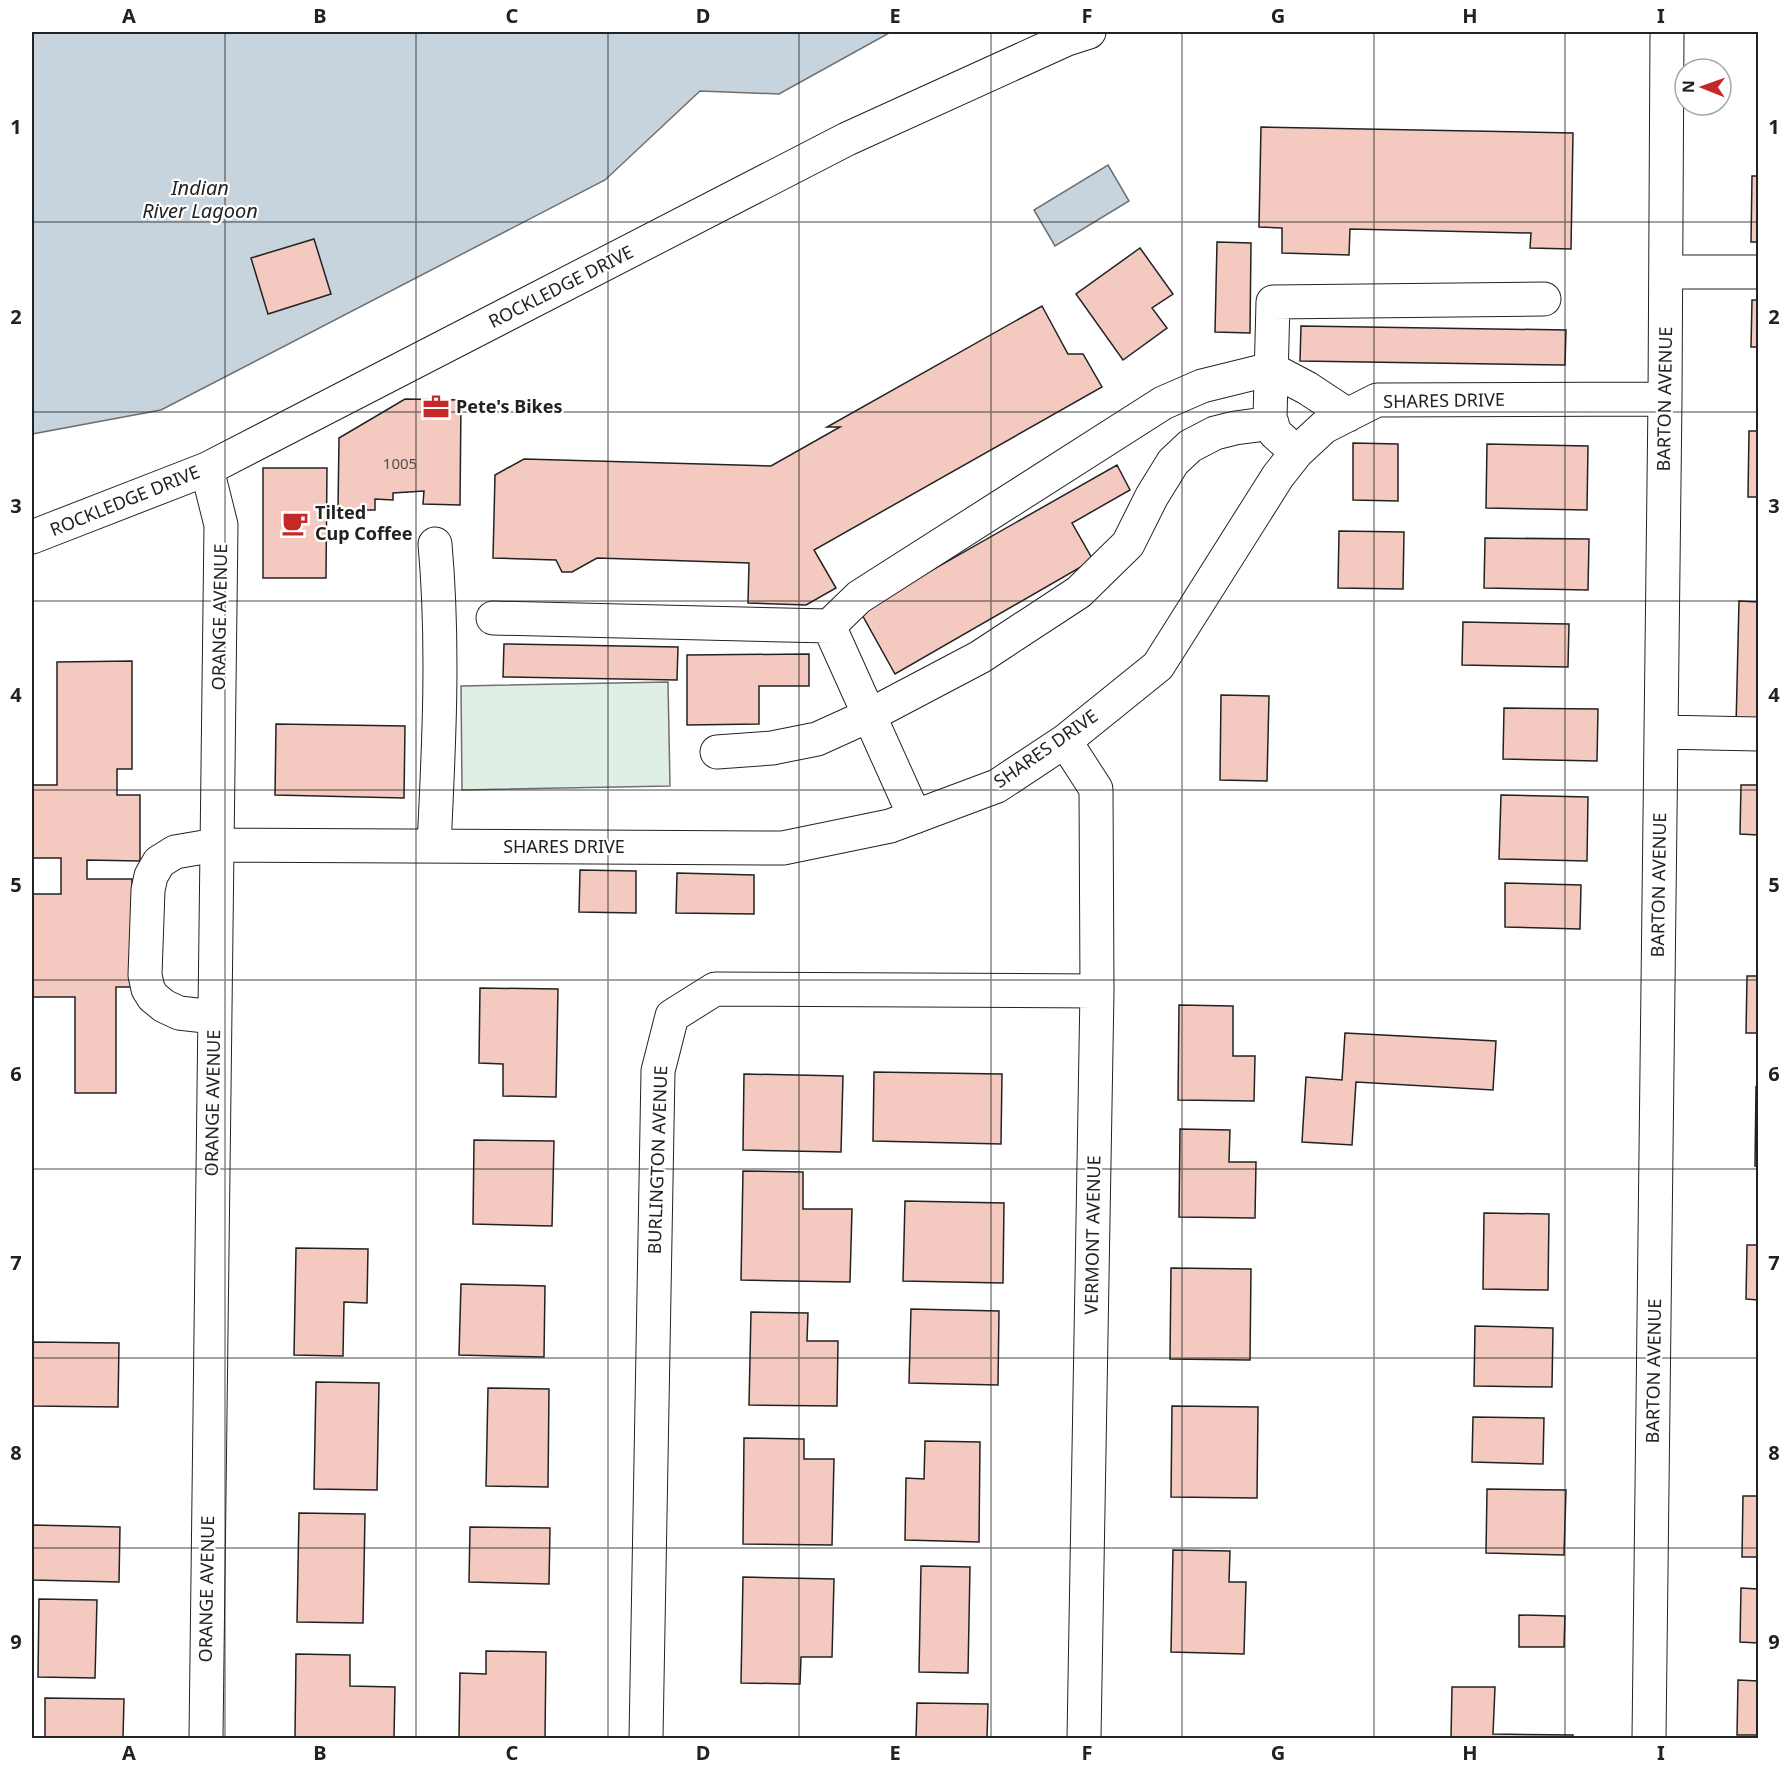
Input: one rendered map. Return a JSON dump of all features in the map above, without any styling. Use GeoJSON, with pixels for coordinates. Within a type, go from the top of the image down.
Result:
{"type":"FeatureCollection","features":[{"type":"Feature","properties":{"kind":"street","name":"ROCKLEDGE DRIVE"},"geometry":{"type":"LineString","coordinates":[[32,537],[207,468],[847,139],[1067,39],[1089,32]]}},
{"type":"Feature","properties":{"kind":"street","name":"BARTON AVENUE"},"geometry":{"type":"LineString","coordinates":[[1649,1738],[1665,399],[1667,32]]}},
{"type":"Feature","properties":{"kind":"street"},"geometry":{"type":"LineString","coordinates":[[1666,272],[1758,272]]}},
{"type":"Feature","properties":{"kind":"street"},"geometry":{"type":"LineString","coordinates":[[1297,452],[1275,433],[1270,418],[1272,302],[1544,299]]}},
{"type":"Feature","properties":{"kind":"street"},"geometry":{"type":"LineString","coordinates":[[493,618],[829,626],[859,597],[1163,403],[1202,386],[1271,369],[1348,414]]}},
{"type":"Feature","properties":{"kind":"street","name":"SHARES DRIVE"},"geometry":{"type":"LineString","coordinates":[[214,1017],[179,1012],[164,1006],[153,998],[148,989],[145,975],[148,890],[159,862],[176,852],[216,845],[783,848],[890,826],[998,786],[1065,741],[1158,666],[1278,476],[1297,452],[1324,427],[1377,400],[1665,399]]}},
{"type":"Feature","properties":{"kind":"street"},"geometry":{"type":"LineString","coordinates":[[717,752],[772,748],[816,739],[870,715],[980,657],[1079,591],[1128,544],[1152,496],[1173,462],[1190,446],[1215,433],[1272,423]]}},
{"type":"Feature","properties":{"kind":"street","name":"ORANGE AVENUE"},"geometry":{"type":"LineString","coordinates":[[206,1738],[221,525],[207,468]]}},
{"type":"Feature","properties":{"kind":"street"},"geometry":{"type":"LineString","coordinates":[[434,846],[440,710],[440,597],[435,544]]}},
{"type":"Feature","properties":{"kind":"street"},"geometry":{"type":"LineString","coordinates":[[829,626],[915,817]]}},
{"type":"Feature","properties":{"kind":"street"},"geometry":{"type":"LineString","coordinates":[[1661,732],[1758,734]]}},
{"type":"Feature","properties":{"kind":"street","name":"VERMONT AVENUE"},"geometry":{"type":"LineString","coordinates":[[1065,741],[1096,789],[1097,991],[1084,1738]]}},
{"type":"Feature","properties":{"kind":"street","name":"BURLINGTON AVENUE"},"geometry":{"type":"LineString","coordinates":[[646,1738],[658,1071],[672,1016],[715,989],[1097,991]]}},
{"type":"Feature","properties":{"kind":"green space"},"geometry":{"type":"Polygon","coordinates":[[[668,682],[670,786],[462,790],[461,686],[668,682]]]}},
{"type":"Feature","properties":{"kind":"water","name":"Indian River Lagoon"},"geometry":{"type":"Polygon","coordinates":[[[32,32],[891,32],[779,94],[700,91],[605,180],[161,410],[32,434],[32,32]]]}},
{"type":"Feature","properties":{"kind":"water"},"geometry":{"type":"Polygon","coordinates":[[[1108,165],[1129,201],[1055,246],[1034,210],[1108,165]]]}},
{"type":"Feature","properties":{"kind":"building"},"geometry":{"type":"Polygon","coordinates":[[[1261,127],[1573,133],[1571,249],[1530,248],[1531,233],[1350,229],[1349,255],[1282,253],[1282,228],[1259,227],[1261,127]]]}},
{"type":"Feature","properties":{"kind":"building"},"geometry":{"type":"Polygon","coordinates":[[[1752,176],[1758,176],[1758,242],[1751,242],[1752,176]]]}},
{"type":"Feature","properties":{"kind":"building"},"geometry":{"type":"Polygon","coordinates":[[[314,239],[331,294],[268,314],[251,258],[314,239]]]}},
{"type":"Feature","properties":{"kind":"building"},"geometry":{"type":"Polygon","coordinates":[[[1217,242],[1251,243],[1250,333],[1215,332],[1217,242]]]}},
{"type":"Feature","properties":{"kind":"building"},"geometry":{"type":"Polygon","coordinates":[[[1140,248],[1173,294],[1152,308],[1167,328],[1123,360],[1076,294],[1140,248]]]}},
{"type":"Feature","properties":{"kind":"building"},"geometry":{"type":"Polygon","coordinates":[[[1752,300],[1758,300],[1758,347],[1751,347],[1752,300]]]}},
{"type":"Feature","properties":{"kind":"building"},"geometry":{"type":"Polygon","coordinates":[[[1042,306],[1068,354],[1083,354],[1102,387],[814,550],[836,588],[806,605],[748,603],[749,563],[597,558],[572,572],[562,572],[556,560],[493,558],[495,475],[524,459],[771,466],[840,427],[827,427],[1042,306]]]}},
{"type":"Feature","properties":{"kind":"building"},"geometry":{"type":"Polygon","coordinates":[[[1301,326],[1566,330],[1565,365],[1300,361],[1301,326]]]}},
{"type":"Feature","properties":{"kind":"building"},"geometry":{"type":"Polygon","coordinates":[[[405,399],[461,400],[460,505],[423,504],[424,491],[393,493],[393,500],[375,499],[375,510],[338,510],[339,438],[405,399]]]}},
{"type":"Feature","properties":{"kind":"building"},"geometry":{"type":"Polygon","coordinates":[[[1749,431],[1758,431],[1758,497],[1748,497],[1749,431]]]}},
{"type":"Feature","properties":{"kind":"building"},"geometry":{"type":"Polygon","coordinates":[[[1353,443],[1398,444],[1398,501],[1353,500],[1353,443]]]}},
{"type":"Feature","properties":{"kind":"building"},"geometry":{"type":"Polygon","coordinates":[[[1487,444],[1588,446],[1587,510],[1486,508],[1487,444]]]}},
{"type":"Feature","properties":{"kind":"building"},"geometry":{"type":"Polygon","coordinates":[[[1117,465],[1130,490],[1072,523],[1093,560],[895,674],[860,611],[1117,465]]]}},
{"type":"Feature","properties":{"kind":"building","name":"Tilted Cup Coffee"},"geometry":{"type":"Polygon","coordinates":[[[263,468],[327,468],[326,578],[263,578],[263,468]]]}},
{"type":"Feature","properties":{"kind":"building"},"geometry":{"type":"Polygon","coordinates":[[[1339,531],[1404,532],[1403,589],[1338,588],[1339,531]]]}},
{"type":"Feature","properties":{"kind":"building"},"geometry":{"type":"Polygon","coordinates":[[[1485,538],[1589,539],[1588,590],[1484,588],[1485,538]]]}},
{"type":"Feature","properties":{"kind":"building"},"geometry":{"type":"Polygon","coordinates":[[[1739,601],[1758,602],[1758,728],[1736,727],[1739,601]]]}},
{"type":"Feature","properties":{"kind":"building"},"geometry":{"type":"Polygon","coordinates":[[[1463,622],[1569,624],[1568,667],[1462,665],[1463,622]]]}},
{"type":"Feature","properties":{"kind":"building"},"geometry":{"type":"Polygon","coordinates":[[[504,644],[678,647],[677,680],[503,677],[504,644]]]}},
{"type":"Feature","properties":{"kind":"building"},"geometry":{"type":"Polygon","coordinates":[[[809,654],[809,686],[759,686],[759,724],[687,725],[687,655],[809,654]]]}},
{"type":"Feature","properties":{"kind":"building"},"geometry":{"type":"Polygon","coordinates":[[[132,661],[132,769],[117,769],[117,795],[140,795],[140,861],[87,860],[87,879],[132,879],[132,987],[116,987],[116,1093],[75,1093],[75,997],[32,997],[32,894],[61,894],[61,858],[32,858],[32,785],[57,785],[57,662],[132,661]]]}},
{"type":"Feature","properties":{"kind":"building"},"geometry":{"type":"Polygon","coordinates":[[[1221,695],[1269,696],[1267,781],[1220,780],[1221,695]]]}},
{"type":"Feature","properties":{"kind":"building"},"geometry":{"type":"Polygon","coordinates":[[[1504,708],[1598,709],[1597,761],[1503,759],[1504,708]]]}},
{"type":"Feature","properties":{"kind":"building"},"geometry":{"type":"Polygon","coordinates":[[[276,724],[405,726],[404,798],[275,795],[276,724]]]}},
{"type":"Feature","properties":{"kind":"building"},"geometry":{"type":"Polygon","coordinates":[[[1741,785],[1758,785],[1758,835],[1740,834],[1741,785]]]}},
{"type":"Feature","properties":{"kind":"building"},"geometry":{"type":"Polygon","coordinates":[[[1501,795],[1588,797],[1587,861],[1499,859],[1501,795]]]}},
{"type":"Feature","properties":{"kind":"building"},"geometry":{"type":"Polygon","coordinates":[[[580,870],[636,871],[636,913],[579,912],[580,870]]]}},
{"type":"Feature","properties":{"kind":"building"},"geometry":{"type":"Polygon","coordinates":[[[677,873],[754,875],[754,914],[676,913],[677,873]]]}},
{"type":"Feature","properties":{"kind":"building"},"geometry":{"type":"Polygon","coordinates":[[[1505,883],[1581,885],[1580,929],[1505,927],[1505,883]]]}},
{"type":"Feature","properties":{"kind":"building"},"geometry":{"type":"Polygon","coordinates":[[[1747,976],[1758,976],[1758,1033],[1746,1033],[1747,976]]]}},
{"type":"Feature","properties":{"kind":"building"},"geometry":{"type":"Polygon","coordinates":[[[480,988],[558,989],[556,1097],[503,1096],[503,1064],[479,1063],[480,988]]]}},
{"type":"Feature","properties":{"kind":"building"},"geometry":{"type":"Polygon","coordinates":[[[1179,1005],[1233,1006],[1233,1056],[1255,1056],[1254,1101],[1178,1100],[1179,1005]]]}},
{"type":"Feature","properties":{"kind":"building"},"geometry":{"type":"Polygon","coordinates":[[[1345,1033],[1496,1041],[1493,1090],[1356,1082],[1352,1145],[1302,1142],[1306,1077],[1342,1080],[1345,1033]]]}},
{"type":"Feature","properties":{"kind":"building"},"geometry":{"type":"Polygon","coordinates":[[[874,1072],[1002,1074],[1001,1144],[873,1141],[874,1072]]]}},
{"type":"Feature","properties":{"kind":"building"},"geometry":{"type":"Polygon","coordinates":[[[744,1074],[843,1076],[841,1152],[743,1150],[744,1074]]]}},
{"type":"Feature","properties":{"kind":"building"},"geometry":{"type":"Polygon","coordinates":[[[1756,1087],[1758,1088],[1758,1167],[1755,1166],[1756,1087]]]}},
{"type":"Feature","properties":{"kind":"building"},"geometry":{"type":"Polygon","coordinates":[[[1180,1129],[1230,1130],[1229,1162],[1256,1162],[1255,1218],[1179,1217],[1180,1129]]]}},
{"type":"Feature","properties":{"kind":"building"},"geometry":{"type":"Polygon","coordinates":[[[474,1140],[554,1141],[552,1226],[473,1224],[474,1140]]]}},
{"type":"Feature","properties":{"kind":"building"},"geometry":{"type":"Polygon","coordinates":[[[743,1171],[803,1172],[803,1209],[852,1209],[850,1282],[741,1280],[743,1171]]]}},
{"type":"Feature","properties":{"kind":"building"},"geometry":{"type":"Polygon","coordinates":[[[905,1201],[1004,1203],[1003,1283],[903,1281],[905,1201]]]}},
{"type":"Feature","properties":{"kind":"building"},"geometry":{"type":"Polygon","coordinates":[[[1484,1213],[1549,1214],[1548,1290],[1483,1289],[1484,1213]]]}},
{"type":"Feature","properties":{"kind":"building"},"geometry":{"type":"Polygon","coordinates":[[[1747,1245],[1758,1245],[1758,1300],[1746,1299],[1747,1245]]]}},
{"type":"Feature","properties":{"kind":"building"},"geometry":{"type":"Polygon","coordinates":[[[296,1248],[368,1249],[367,1303],[344,1302],[343,1356],[294,1355],[296,1248]]]}},
{"type":"Feature","properties":{"kind":"building"},"geometry":{"type":"Polygon","coordinates":[[[1171,1268],[1251,1269],[1250,1360],[1170,1359],[1171,1268]]]}},
{"type":"Feature","properties":{"kind":"building"},"geometry":{"type":"Polygon","coordinates":[[[461,1284],[545,1286],[544,1357],[459,1355],[461,1284]]]}},
{"type":"Feature","properties":{"kind":"building"},"geometry":{"type":"Polygon","coordinates":[[[911,1309],[999,1311],[998,1385],[909,1383],[911,1309]]]}},
{"type":"Feature","properties":{"kind":"building"},"geometry":{"type":"Polygon","coordinates":[[[751,1312],[808,1313],[807,1341],[838,1341],[837,1406],[749,1405],[751,1312]]]}},
{"type":"Feature","properties":{"kind":"building"},"geometry":{"type":"Polygon","coordinates":[[[1475,1326],[1553,1328],[1552,1387],[1474,1386],[1475,1326]]]}},
{"type":"Feature","properties":{"kind":"building"},"geometry":{"type":"Polygon","coordinates":[[[32,1342],[119,1343],[118,1407],[32,1406],[32,1342]]]}},
{"type":"Feature","properties":{"kind":"building"},"geometry":{"type":"Polygon","coordinates":[[[316,1382],[379,1383],[377,1490],[314,1489],[316,1382]]]}},
{"type":"Feature","properties":{"kind":"building"},"geometry":{"type":"Polygon","coordinates":[[[488,1388],[549,1389],[548,1487],[486,1486],[488,1388]]]}},
{"type":"Feature","properties":{"kind":"building"},"geometry":{"type":"Polygon","coordinates":[[[1172,1406],[1258,1407],[1257,1498],[1171,1497],[1172,1406]]]}},
{"type":"Feature","properties":{"kind":"building"},"geometry":{"type":"Polygon","coordinates":[[[1473,1417],[1544,1418],[1543,1464],[1472,1462],[1473,1417]]]}},
{"type":"Feature","properties":{"kind":"building"},"geometry":{"type":"Polygon","coordinates":[[[744,1438],[804,1439],[804,1459],[834,1459],[832,1545],[743,1544],[744,1438]]]}},
{"type":"Feature","properties":{"kind":"building"},"geometry":{"type":"Polygon","coordinates":[[[925,1441],[980,1442],[979,1542],[905,1540],[906,1478],[924,1479],[925,1441]]]}},
{"type":"Feature","properties":{"kind":"building"},"geometry":{"type":"Polygon","coordinates":[[[1487,1489],[1566,1490],[1564,1555],[1486,1553],[1487,1489]]]}},
{"type":"Feature","properties":{"kind":"building"},"geometry":{"type":"Polygon","coordinates":[[[1743,1496],[1758,1496],[1758,1557],[1742,1557],[1743,1496]]]}},
{"type":"Feature","properties":{"kind":"building"},"geometry":{"type":"Polygon","coordinates":[[[299,1513],[365,1514],[363,1623],[297,1622],[299,1513]]]}},
{"type":"Feature","properties":{"kind":"building"},"geometry":{"type":"Polygon","coordinates":[[[32,1525],[120,1527],[119,1582],[32,1580],[32,1525]]]}},
{"type":"Feature","properties":{"kind":"building"},"geometry":{"type":"Polygon","coordinates":[[[470,1527],[550,1528],[549,1584],[469,1582],[470,1527]]]}},
{"type":"Feature","properties":{"kind":"building"},"geometry":{"type":"Polygon","coordinates":[[[1173,1550],[1230,1551],[1229,1582],[1246,1582],[1244,1654],[1171,1652],[1173,1550]]]}},
{"type":"Feature","properties":{"kind":"building"},"geometry":{"type":"Polygon","coordinates":[[[921,1566],[970,1567],[968,1673],[919,1672],[921,1566]]]}},
{"type":"Feature","properties":{"kind":"building"},"geometry":{"type":"Polygon","coordinates":[[[743,1577],[834,1579],[832,1657],[801,1657],[800,1684],[741,1683],[743,1577]]]}},
{"type":"Feature","properties":{"kind":"building"},"geometry":{"type":"Polygon","coordinates":[[[1741,1588],[1758,1589],[1758,1643],[1740,1642],[1741,1588]]]}},
{"type":"Feature","properties":{"kind":"building"},"geometry":{"type":"Polygon","coordinates":[[[39,1599],[97,1600],[95,1678],[38,1677],[39,1599]]]}},
{"type":"Feature","properties":{"kind":"building"},"geometry":{"type":"Polygon","coordinates":[[[1519,1615],[1565,1616],[1564,1647],[1519,1647],[1519,1615]]]}},
{"type":"Feature","properties":{"kind":"building"},"geometry":{"type":"Polygon","coordinates":[[[486,1651],[546,1652],[545,1738],[459,1738],[460,1673],[486,1674],[486,1651]]]}},
{"type":"Feature","properties":{"kind":"building"},"geometry":{"type":"Polygon","coordinates":[[[296,1654],[350,1655],[350,1686],[395,1687],[394,1738],[295,1738],[296,1654]]]}},
{"type":"Feature","properties":{"kind":"building"},"geometry":{"type":"Polygon","coordinates":[[[1738,1680],[1758,1681],[1758,1735],[1737,1735],[1738,1680]]]}},
{"type":"Feature","properties":{"kind":"building"},"geometry":{"type":"Polygon","coordinates":[[[1452,1687],[1495,1687],[1493,1734],[1573,1735],[1573,1738],[1451,1738],[1452,1687]]]}},
{"type":"Feature","properties":{"kind":"building"},"geometry":{"type":"Polygon","coordinates":[[[45,1698],[124,1699],[123,1738],[45,1738],[45,1698]]]}},
{"type":"Feature","properties":{"kind":"building"},"geometry":{"type":"Polygon","coordinates":[[[917,1703],[988,1704],[987,1738],[916,1738],[917,1703]]]}},
{"type":"Feature","properties":{"kind":"place","name":"Pete's Bikes"},"geometry":{"type":"Point","coordinates":[436,407]}},
{"type":"Feature","properties":{"kind":"place","name":"Tilted Cup Coffee"},"geometry":{"type":"Point","coordinates":[295,523]}}]}
